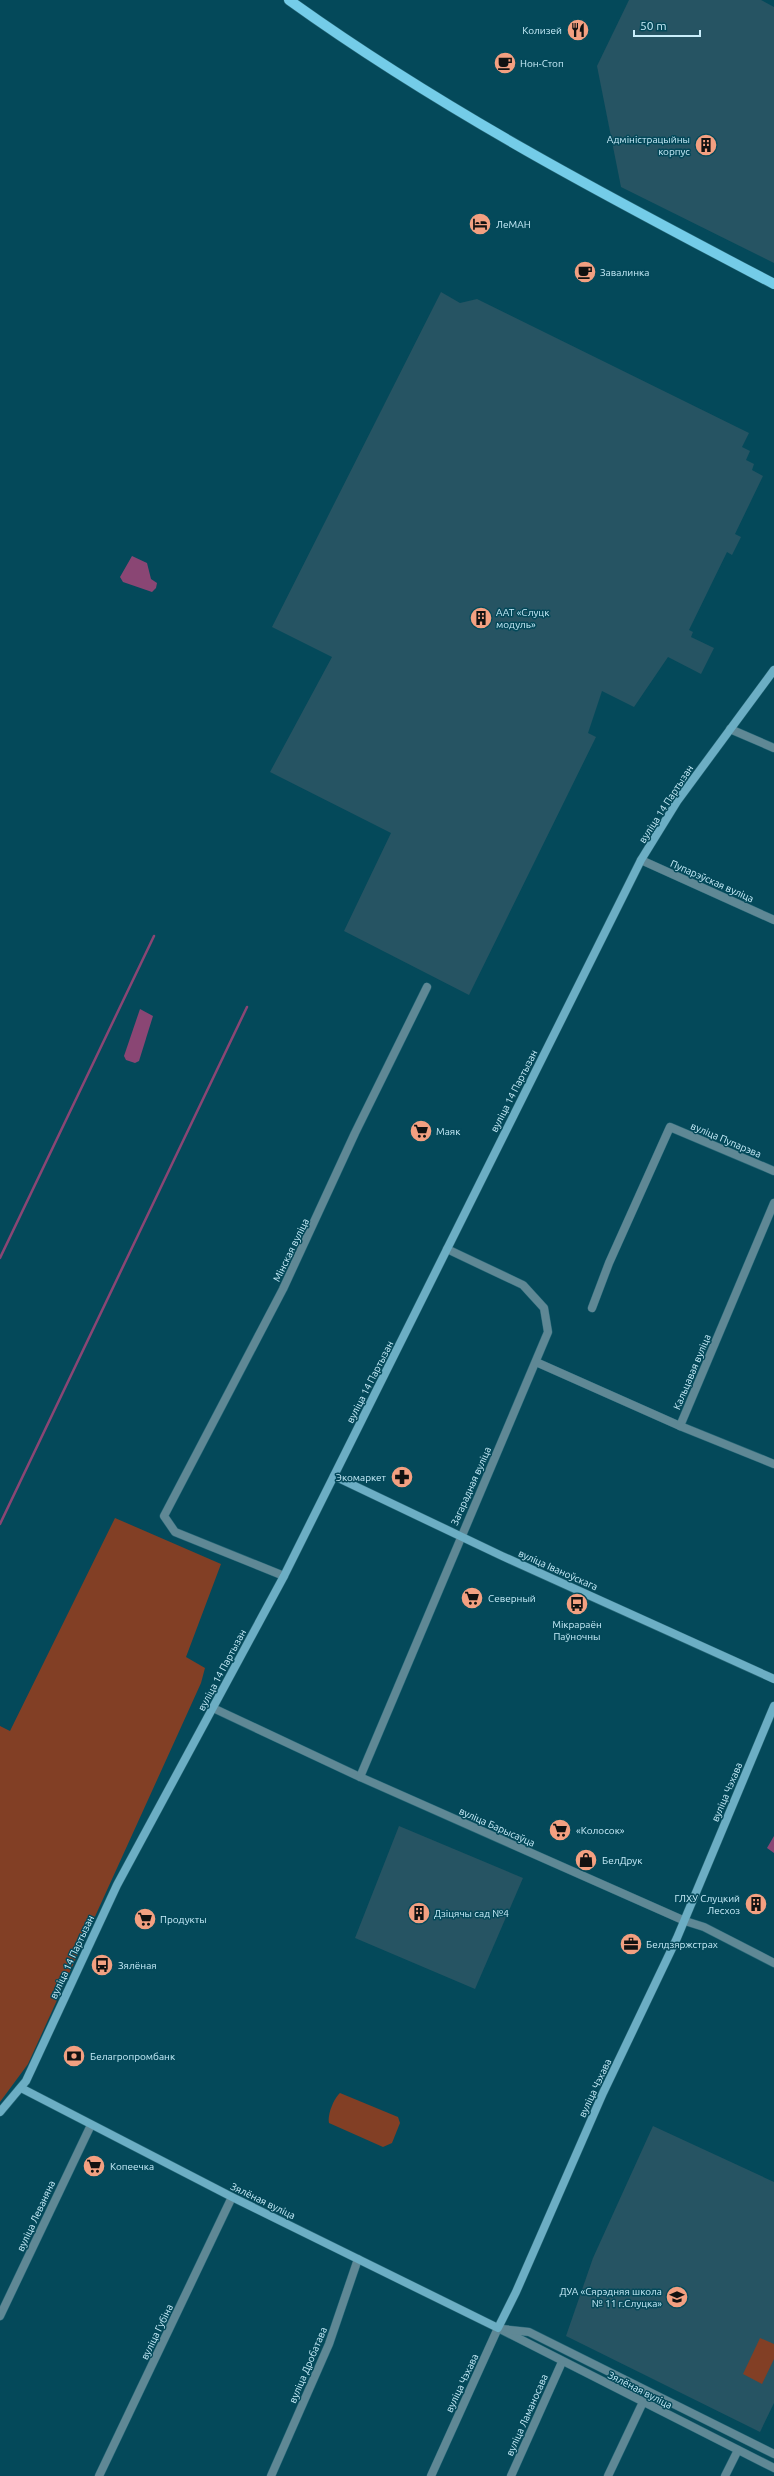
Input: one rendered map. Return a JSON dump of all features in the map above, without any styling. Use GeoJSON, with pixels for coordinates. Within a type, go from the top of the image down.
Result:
{"type":"FeatureCollection","features":[{"type":"Feature","properties":{"kind":"main road"},"geometry":{"type":"LineString","coordinates":[[289,0],[384,66],[477,123],[774,284]]}},
{"type":"Feature","properties":{"kind":"main road","name":"вуліца 14 Партызан"},"geometry":{"type":"LineString","coordinates":[[0,2112],[21,2088],[123,1873],[284,1576],[641,860],[678,800],[774,670]]}},
{"type":"Feature","properties":{"kind":"main road","name":"вуліца Іваноўскага"},"geometry":{"type":"LineString","coordinates":[[334,1476],[460,1536],[774,1680]]}},
{"type":"Feature","properties":{"kind":"main road","name":"вуліца Чэхава"},"geometry":{"type":"LineString","coordinates":[[498,2328],[516,2292],[603,2093],[685,1921],[774,1706]]}},
{"type":"Feature","properties":{"kind":"main road","name":"Зялёная вуліца"},"geometry":{"type":"LineString","coordinates":[[21,2088],[232,2198],[498,2328]]}},
{"type":"Feature","properties":{"kind":"street"},"geometry":{"type":"LineString","coordinates":[[730,730],[774,748]]}},
{"type":"Feature","properties":{"kind":"street","name":"Пупарэўская вуліца"},"geometry":{"type":"LineString","coordinates":[[641,860],[774,920]]}},
{"type":"Feature","properties":{"kind":"street","name":"Мінская вуліца"},"geometry":{"type":"LineString","coordinates":[[284,1576],[175,1532],[164,1516],[283,1289],[355,1133],[427,987]]}},
{"type":"Feature","properties":{"kind":"street","name":"вуліца Пупарэва"},"geometry":{"type":"LineString","coordinates":[[592,1308],[609,1263],[670,1127],[774,1171]]}},
{"type":"Feature","properties":{"kind":"street","name":"Кальцавая вуліца"},"geometry":{"type":"LineString","coordinates":[[536,1362],[680,1426],[774,1203]]}},
{"type":"Feature","properties":{"kind":"street","name":"Загарадная вуліца"},"geometry":{"type":"LineString","coordinates":[[360,1777],[460,1536],[548,1332],[544,1308],[536,1296],[523,1285],[447,1249]]}},
{"type":"Feature","properties":{"kind":"street"},"geometry":{"type":"LineString","coordinates":[[680,1426],[774,1464]]}},
{"type":"Feature","properties":{"kind":"street","name":"вуліца Барысаўца"},"geometry":{"type":"LineString","coordinates":[[213,1708],[360,1777],[685,1921],[704,1927],[774,1963]]}},
{"type":"Feature","properties":{"kind":"street","name":"вуліца Леваняна"},"geometry":{"type":"LineString","coordinates":[[0,2316],[91,2125]]}},
{"type":"Feature","properties":{"kind":"street","name":"вуліца Губіна"},"geometry":{"type":"LineString","coordinates":[[99,2476],[232,2198]]}},
{"type":"Feature","properties":{"kind":"street","name":"вуліца Дробатава"},"geometry":{"type":"LineString","coordinates":[[271,2476],[329,2344],[358,2259]]}},
{"type":"Feature","properties":{"kind":"street","name":"Зялёная вуліца"},"geometry":{"type":"LineString","coordinates":[[498,2328],[562,2362],[774,2468]]}},
{"type":"Feature","properties":{"kind":"street","name":"Зялёная вуліца"},"geometry":{"type":"LineString","coordinates":[[498,2328],[529,2332],[774,2454]]}},
{"type":"Feature","properties":{"kind":"street","name":"вуліца Чэхава"},"geometry":{"type":"LineString","coordinates":[[431,2476],[498,2328]]}},
{"type":"Feature","properties":{"kind":"street","name":"вуліца Ламаносава"},"geometry":{"type":"LineString","coordinates":[[510,2476],[562,2362]]}},
{"type":"Feature","properties":{"kind":"street"},"geometry":{"type":"LineString","coordinates":[[608,2476],[643,2402]]}},
{"type":"Feature","properties":{"kind":"street"},"geometry":{"type":"LineString","coordinates":[[725,2476],[738,2450]]}},
{"type":"Feature","properties":{"kind":"shaded area"},"geometry":{"type":"Polygon","coordinates":[[[629,0],[761,0],[774,7],[774,263],[621,187],[597,66],[629,0]]]}},
{"type":"Feature","properties":{"kind":"shaded area","name":"ААТ «Слуцк модуль»"},"geometry":{"type":"Polygon","coordinates":[[[441,292],[460,303],[477,299],[749,433],[742,447],[750,451],[746,460],[754,464],[752,470],[763,476],[735,534],[741,537],[732,555],[727,552],[689,630],[693,632],[691,637],[714,648],[701,674],[668,657],[634,707],[602,691],[588,733],[596,737],[469,995],[344,931],[391,833],[270,772],[332,657],[272,627],[441,292]]]}},
{"type":"Feature","properties":{"kind":"shaded area"},"geometry":{"type":"Polygon","coordinates":[[[132,556],[147,563],[151,579],[157,583],[156,588],[152,592],[123,582],[120,577],[132,556]]]}},
{"type":"Feature","properties":{"kind":"shaded area"},"geometry":{"type":"Polygon","coordinates":[[[140,1009],[153,1016],[139,1061],[135,1063],[126,1060],[124,1056],[140,1009]]]}},
{"type":"Feature","properties":{"kind":"shaded area"},"geometry":{"type":"Polygon","coordinates":[[[115,1518],[221,1564],[186,1657],[205,1668],[201,1683],[28,2064],[0,2102],[0,1726],[10,1731],[115,1518]]]}},
{"type":"Feature","properties":{"kind":"shaded area"},"geometry":{"type":"Polygon","coordinates":[[[399,1826],[523,1878],[475,1989],[355,1938],[399,1826]]]}},
{"type":"Feature","properties":{"kind":"shaded area"},"geometry":{"type":"Polygon","coordinates":[[[774,1836],[774,1853],[767,1848],[774,1836]]]}},
{"type":"Feature","properties":{"kind":"shaded area"},"geometry":{"type":"Polygon","coordinates":[[[340,2093],[398,2117],[400,2123],[392,2143],[383,2147],[329,2123],[329,2116],[332,2107],[335,2099],[340,2093]]]}},
{"type":"Feature","properties":{"kind":"shaded area","name":"ДУА «Сярэдняя школа № 11 г.Слуцка»"},"geometry":{"type":"Polygon","coordinates":[[[653,2126],[774,2182],[774,2403],[760,2432],[566,2336],[593,2258],[653,2126]]]}},
{"type":"Feature","properties":{"kind":"shaded area"},"geometry":{"type":"Polygon","coordinates":[[[760,2338],[774,2344],[774,2359],[762,2384],[743,2374],[760,2338]]]}},
{"type":"Feature","properties":{"kind":"waterway"},"geometry":{"type":"LineString","coordinates":[[0,1258],[154,936]]}},
{"type":"Feature","properties":{"kind":"waterway"},"geometry":{"type":"LineString","coordinates":[[0,1524],[247,1007]]}},
{"type":"Feature","properties":{"kind":"place","name":"Колизей"},"geometry":{"type":"Point","coordinates":[578,30]}},
{"type":"Feature","properties":{"kind":"place","name":"Нон-Стоп"},"geometry":{"type":"Point","coordinates":[505,63]}},
{"type":"Feature","properties":{"kind":"place","name":"Адміністрацыйны корпус"},"geometry":{"type":"Point","coordinates":[706,145]}},
{"type":"Feature","properties":{"kind":"place","name":"ЛеМАН"},"geometry":{"type":"Point","coordinates":[480,224]}},
{"type":"Feature","properties":{"kind":"place","name":"Завалинка"},"geometry":{"type":"Point","coordinates":[585,272]}},
{"type":"Feature","properties":{"kind":"place","name":"ААТ «Слуцк модуль»"},"geometry":{"type":"Point","coordinates":[481,618]}},
{"type":"Feature","properties":{"kind":"place","name":"Маяк"},"geometry":{"type":"Point","coordinates":[421,1131]}},
{"type":"Feature","properties":{"kind":"place","name":"Экомаркет"},"geometry":{"type":"Point","coordinates":[402,1477]}},
{"type":"Feature","properties":{"kind":"place","name":"Северный"},"geometry":{"type":"Point","coordinates":[472,1598]}},
{"type":"Feature","properties":{"kind":"place","name":"Мікрараён Паўночны"},"geometry":{"type":"Point","coordinates":[577,1604]}},
{"type":"Feature","properties":{"kind":"place","name":"«Колосок»"},"geometry":{"type":"Point","coordinates":[560,1830]}},
{"type":"Feature","properties":{"kind":"place","name":"БелДрук"},"geometry":{"type":"Point","coordinates":[586,1860]}},
{"type":"Feature","properties":{"kind":"place","name":"ГЛХУ Слуцкий Лесхоз"},"geometry":{"type":"Point","coordinates":[756,1904]}},
{"type":"Feature","properties":{"kind":"place","name":"Дзіцячы сад №4"},"geometry":{"type":"Point","coordinates":[419,1913]}},
{"type":"Feature","properties":{"kind":"place","name":"Продукты"},"geometry":{"type":"Point","coordinates":[145,1919]}},
{"type":"Feature","properties":{"kind":"place","name":"Белдзяржстрах"},"geometry":{"type":"Point","coordinates":[631,1944]}},
{"type":"Feature","properties":{"kind":"place","name":"Зялёная"},"geometry":{"type":"Point","coordinates":[102,1965]}},
{"type":"Feature","properties":{"kind":"place","name":"Белагропромбанк"},"geometry":{"type":"Point","coordinates":[74,2056]}},
{"type":"Feature","properties":{"kind":"place","name":"Копеечка"},"geometry":{"type":"Point","coordinates":[94,2166]}},
{"type":"Feature","properties":{"kind":"place","name":"ДУА «Сярэдняя школа № 11 г.Слуцка»"},"geometry":{"type":"Point","coordinates":[677,2297]}}]}
